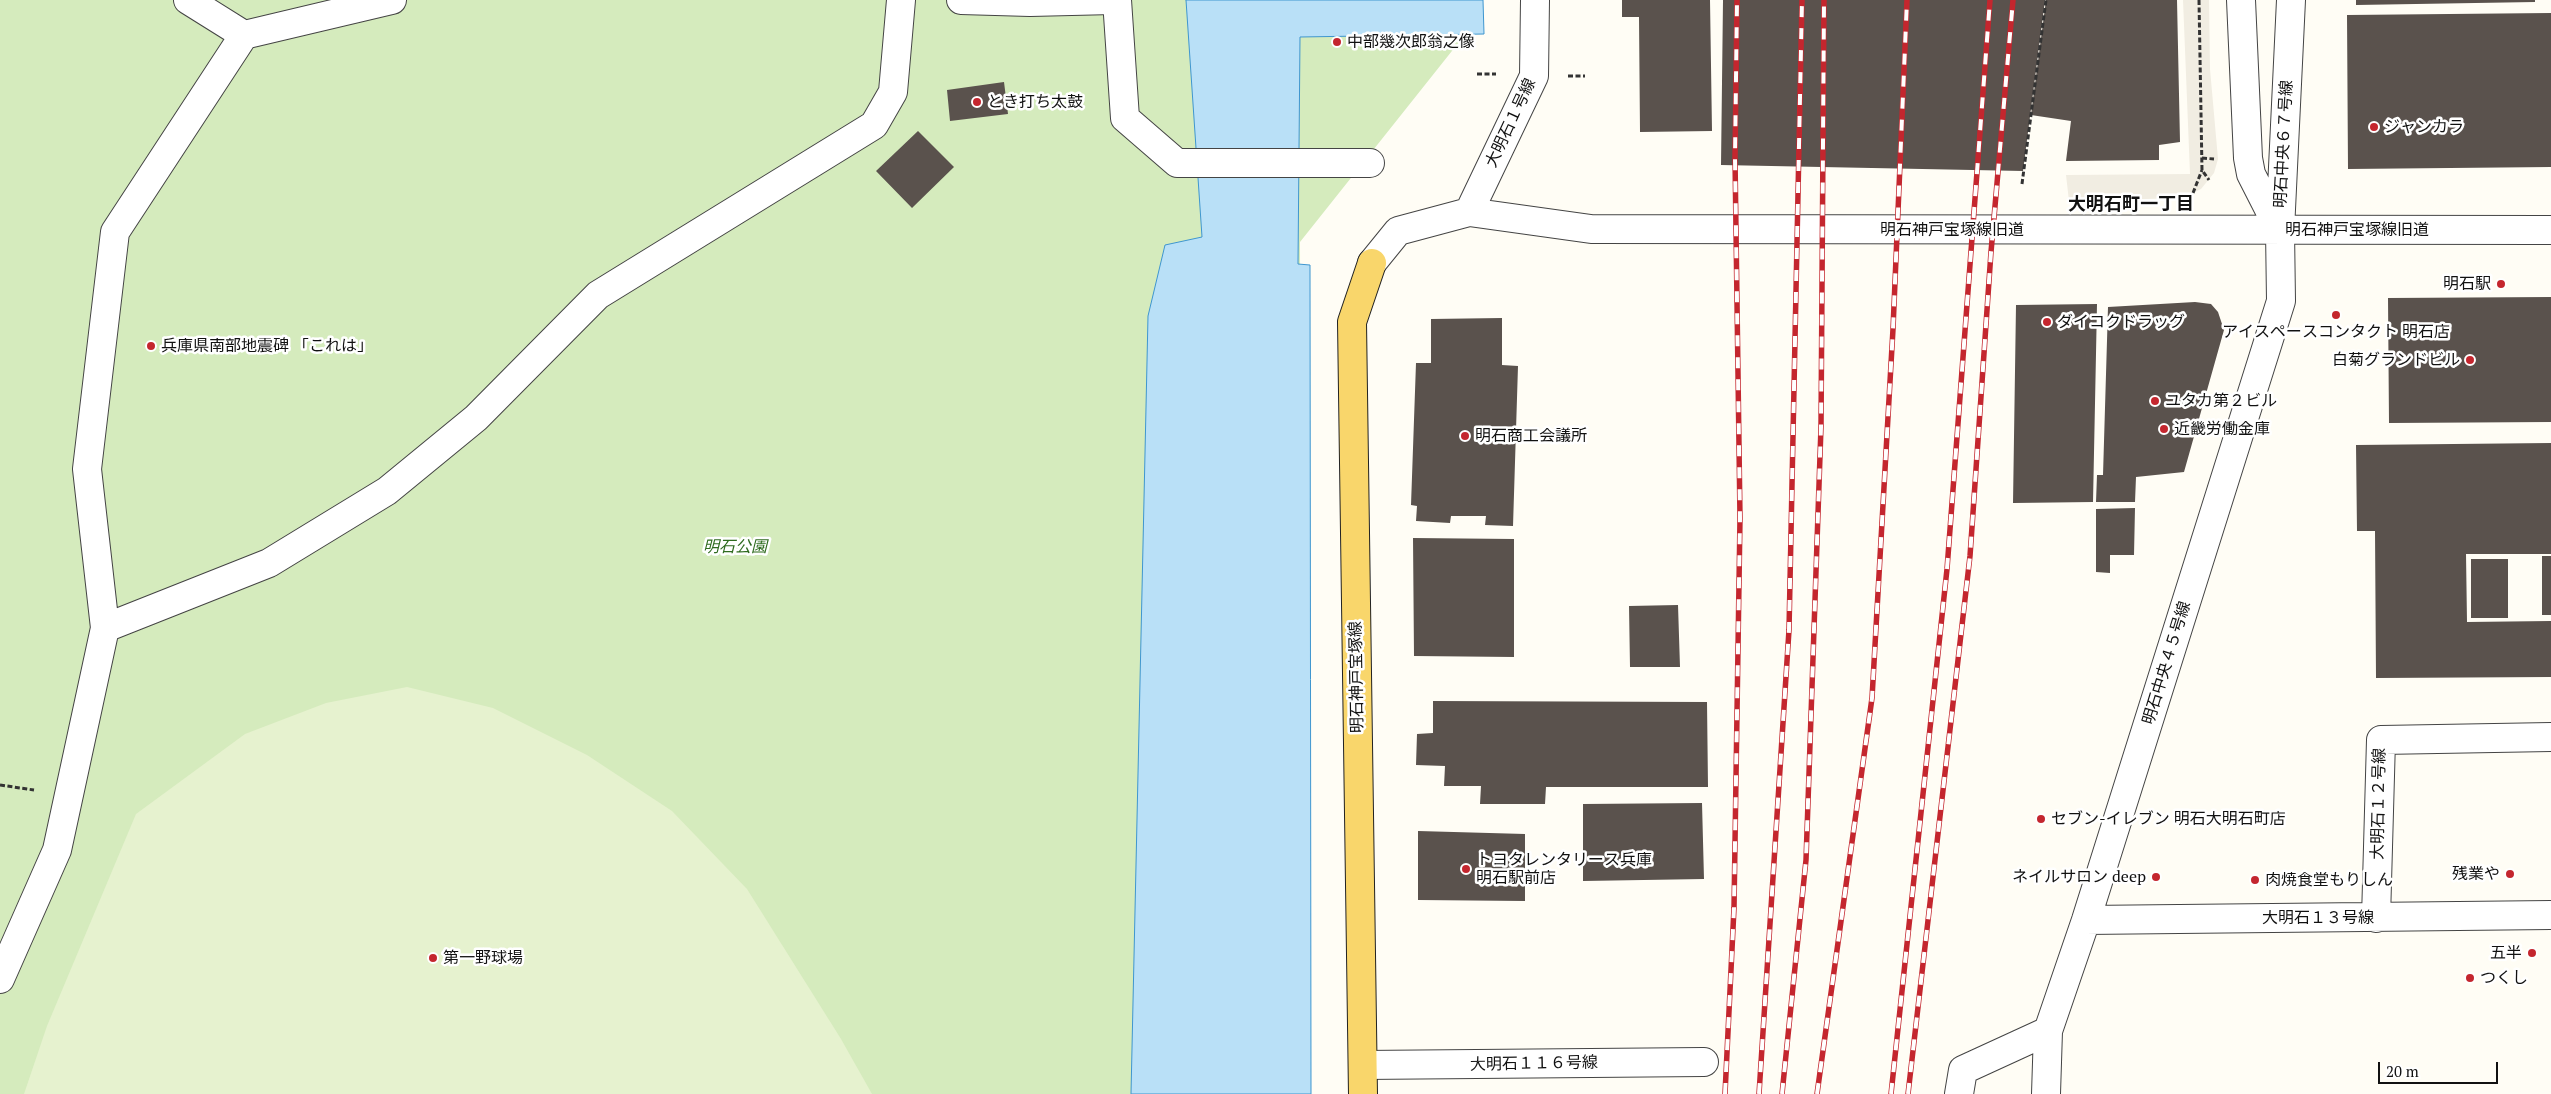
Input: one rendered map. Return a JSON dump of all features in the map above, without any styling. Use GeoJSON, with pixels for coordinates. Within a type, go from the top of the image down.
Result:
{"type":"FeatureCollection","features":[{"type":"Feature","properties":{"kind":"main road","name":"明石神戸宝塚線"},"geometry":{"type":"LineString","coordinates":[[1363,1094],[1352,322],[1372,263]]}},
{"type":"Feature","properties":{"kind":"street"},"geometry":{"type":"LineString","coordinates":[[188,0],[244,35]]}},
{"type":"Feature","properties":{"kind":"street"},"geometry":{"type":"LineString","coordinates":[[0,979],[57,850],[105,628],[87,469],[114,232],[244,35],[392,0]]}},
{"type":"Feature","properties":{"kind":"street"},"geometry":{"type":"LineString","coordinates":[[105,628],[269,563],[387,491],[476,418],[598,295],[874,124],[893,92],[901,0]]}},
{"type":"Feature","properties":{"kind":"street"},"geometry":{"type":"LineString","coordinates":[[961,0],[1030,2],[1113,0]]}},
{"type":"Feature","properties":{"kind":"street"},"geometry":{"type":"LineString","coordinates":[[1118,0],[1125,118],[1177,162],[1370,163]]}},
{"type":"Feature","properties":{"kind":"street","name":"大明石１号線"},"geometry":{"type":"LineString","coordinates":[[1469,212],[1534,76],[1535,0]]}},
{"type":"Feature","properties":{"kind":"street","name":"明石中央６７号線"},"geometry":{"type":"LineString","coordinates":[[2241,0],[2248,158],[2251,174],[2280,230]]}},
{"type":"Feature","properties":{"kind":"street","name":"明石中央６７号線"},"geometry":{"type":"LineString","coordinates":[[2280,230],[2291,0]]}},
{"type":"Feature","properties":{"kind":"street","name":"明石神戸宝塚線旧道"},"geometry":{"type":"LineString","coordinates":[[1372,263],[1398,231],[1469,212],[1591,229],[2551,230]]}},
{"type":"Feature","properties":{"kind":"street","name":"明石中央４５号線"},"geometry":{"type":"LineString","coordinates":[[2046,1094],[2048,1031],[2086,920],[2281,301],[2280,230]]}},
{"type":"Feature","properties":{"kind":"street","name":"大明石１２号線"},"geometry":{"type":"LineString","coordinates":[[2376,918],[2381,740],[2551,737]]}},
{"type":"Feature","properties":{"kind":"street","name":"大明石１３号線"},"geometry":{"type":"LineString","coordinates":[[2086,920],[2551,915]]}},
{"type":"Feature","properties":{"kind":"street"},"geometry":{"type":"LineString","coordinates":[[1959,1094],[1963,1070],[2048,1031]]}},
{"type":"Feature","properties":{"kind":"street","name":"大明石１１６号線"},"geometry":{"type":"LineString","coordinates":[[1363,1065],[1704,1062]]}},
{"type":"Feature","properties":{"kind":"path"},"geometry":{"type":"LineString","coordinates":[[2022,184],[2046,0]]}},
{"type":"Feature","properties":{"kind":"path"},"geometry":{"type":"LineString","coordinates":[[2193,193],[2202,170],[2199,0]]}},
{"type":"Feature","properties":{"kind":"path"},"geometry":{"type":"LineString","coordinates":[[2202,170],[2209,180]]}},
{"type":"Feature","properties":{"kind":"green space","name":"明石公園"},"geometry":{"type":"Polygon","coordinates":[[[0,0],[1470,0],[1471,27],[1300,242],[1302,1094],[0,1094],[0,0]]]}},
{"type":"Feature","properties":{"kind":"green space","name":"第一野球場"},"geometry":{"type":"Polygon","coordinates":[[[407,687],[493,708],[587,755],[672,811],[747,889],[841,1039],[872,1094],[24,1094],[47,1026],[136,814],[245,734],[326,703],[407,687]]]}},
{"type":"Feature","properties":{"kind":"shaded area"},"geometry":{"type":"Polygon","coordinates":[[[2183,0],[2209,0],[2210,69],[2218,159],[2214,173],[2201,189],[2183,198],[2069,201],[2066,175],[2190,174],[2183,0]]]}},
{"type":"Feature","properties":{"kind":"water"},"geometry":{"type":"Polygon","coordinates":[[[1186,0],[1483,0],[1484,34],[1300,37],[1298,264],[1310,265],[1311,1094],[1131,1094],[1148,316],[1165,245],[1202,237],[1186,0]]]}},
{"type":"Feature","properties":{"kind":"building"},"geometry":{"type":"Polygon","coordinates":[[[1622,0],[1710,0],[1712,131],[1640,132],[1639,17],[1622,17],[1622,0]]]}},
{"type":"Feature","properties":{"kind":"building"},"geometry":{"type":"Polygon","coordinates":[[[1723,0],[2045,0],[2023,171],[1721,165],[1723,0]]]}},
{"type":"Feature","properties":{"kind":"building"},"geometry":{"type":"Polygon","coordinates":[[[2046,0],[2177,0],[2180,142],[2159,145],[2159,160],[2066,161],[2071,121],[2031,115],[2046,0]]]}},
{"type":"Feature","properties":{"kind":"building"},"geometry":{"type":"Polygon","coordinates":[[[2356,0],[2535,0],[2535,2],[2356,5],[2356,0]]]}},
{"type":"Feature","properties":{"kind":"building"},"geometry":{"type":"Polygon","coordinates":[[[2551,13],[2551,167],[2348,169],[2347,15],[2551,13]]]}},
{"type":"Feature","properties":{"kind":"building","name":"とき打ち太鼓"},"geometry":{"type":"Polygon","coordinates":[[[1004,82],[1008,114],[950,121],[947,90],[1004,82]]]}},
{"type":"Feature","properties":{"kind":"building"},"geometry":{"type":"Polygon","coordinates":[[[918,131],[954,167],[912,208],[876,171],[918,131]]]}},
{"type":"Feature","properties":{"kind":"building","name":"白菊グランドビル"},"geometry":{"type":"Polygon","coordinates":[[[2551,297],[2551,422],[2389,423],[2388,298],[2551,297]]]}},
{"type":"Feature","properties":{"kind":"building","name":"ユタカ第２ビル"},"geometry":{"type":"Polygon","coordinates":[[[2195,302],[2211,304],[2218,312],[2224,330],[2184,472],[2136,477],[2135,502],[2096,502],[2097,475],[2103,475],[2108,307],[2195,302]]]}},
{"type":"Feature","properties":{"kind":"building"},"geometry":{"type":"Polygon","coordinates":[[[2097,304],[2093,502],[2013,503],[2016,305],[2097,304]]]}},
{"type":"Feature","properties":{"kind":"building","name":"明石商工会議所"},"geometry":{"type":"Polygon","coordinates":[[[1502,318],[1502,365],[1518,366],[1513,526],[1485,525],[1486,516],[1451,516],[1450,523],[1416,521],[1417,506],[1411,505],[1416,363],[1431,363],[1431,319],[1502,318]]]}},
{"type":"Feature","properties":{"kind":"building"},"geometry":{"type":"Polygon","coordinates":[[[2551,443],[2551,554],[2466,554],[2467,622],[2551,621],[2551,677],[2376,678],[2375,531],[2357,531],[2356,445],[2551,443]]]}},
{"type":"Feature","properties":{"kind":"building"},"geometry":{"type":"Polygon","coordinates":[[[2135,508],[2134,555],[2110,555],[2110,573],[2096,572],[2096,509],[2135,508]]]}},
{"type":"Feature","properties":{"kind":"building"},"geometry":{"type":"Polygon","coordinates":[[[1413,538],[1514,539],[1514,657],[1414,656],[1413,538]]]}},
{"type":"Feature","properties":{"kind":"building"},"geometry":{"type":"Polygon","coordinates":[[[2542,556],[2551,556],[2551,615],[2542,615],[2542,556]]]}},
{"type":"Feature","properties":{"kind":"building"},"geometry":{"type":"Polygon","coordinates":[[[2471,559],[2508,559],[2508,618],[2471,618],[2471,559]]]}},
{"type":"Feature","properties":{"kind":"building"},"geometry":{"type":"Polygon","coordinates":[[[1678,605],[1680,667],[1630,667],[1629,606],[1678,605]]]}},
{"type":"Feature","properties":{"kind":"building"},"geometry":{"type":"Polygon","coordinates":[[[1433,701],[1707,702],[1708,787],[1546,787],[1545,804],[1480,804],[1481,786],[1444,786],[1445,766],[1416,765],[1417,734],[1433,733],[1433,701]]]}},
{"type":"Feature","properties":{"kind":"building"},"geometry":{"type":"Polygon","coordinates":[[[1702,803],[1704,879],[1583,881],[1583,804],[1702,803]]]}},
{"type":"Feature","properties":{"kind":"building"},"geometry":{"type":"Polygon","coordinates":[[[1418,831],[1525,834],[1525,901],[1418,900],[1418,831]]]}},
{"type":"Feature","properties":{"kind":"railway"},"geometry":{"type":"LineString","coordinates":[[1725,1094],[1734,908],[1740,518],[1735,158],[1737,0]]}},
{"type":"Feature","properties":{"kind":"railway"},"geometry":{"type":"LineString","coordinates":[[1759,1094],[1789,630],[1802,0]]}},
{"type":"Feature","properties":{"kind":"railway"},"geometry":{"type":"LineString","coordinates":[[1782,1094],[1806,860],[1821,427],[1824,0]]}},
{"type":"Feature","properties":{"kind":"railway"},"geometry":{"type":"LineString","coordinates":[[1817,1094],[1872,698],[1893,329],[1907,0]]}},
{"type":"Feature","properties":{"kind":"railway"},"geometry":{"type":"LineString","coordinates":[[1891,1094],[1947,569],[1990,0]]}},
{"type":"Feature","properties":{"kind":"railway"},"geometry":{"type":"LineString","coordinates":[[1908,1094],[1970,556],[1991,252],[2013,0]]}},
{"type":"Feature","properties":{"kind":"place","name":"中部幾次郎翁之像"},"geometry":{"type":"Point","coordinates":[1337,42]}},
{"type":"Feature","properties":{"kind":"place","name":"とき打ち太鼓"},"geometry":{"type":"Point","coordinates":[977,102]}},
{"type":"Feature","properties":{"kind":"place","name":"ジャンカラ"},"geometry":{"type":"Point","coordinates":[2374,127]}},
{"type":"Feature","properties":{"kind":"place","name":"明石駅"},"geometry":{"type":"Point","coordinates":[2501,284]}},
{"type":"Feature","properties":{"kind":"place","name":"アイスペースコンタクト 明石店"},"geometry":{"type":"Point","coordinates":[2336,315]}},
{"type":"Feature","properties":{"kind":"place","name":"ダイコクドラッグ"},"geometry":{"type":"Point","coordinates":[2047,322]}},
{"type":"Feature","properties":{"kind":"place","name":"兵庫県南部地震碑 「これは」"},"geometry":{"type":"Point","coordinates":[151,346]}},
{"type":"Feature","properties":{"kind":"place","name":"白菊グランドビル"},"geometry":{"type":"Point","coordinates":[2470,360]}},
{"type":"Feature","properties":{"kind":"place","name":"ユタカ第２ビル"},"geometry":{"type":"Point","coordinates":[2155,401]}},
{"type":"Feature","properties":{"kind":"place","name":"近畿労働金庫"},"geometry":{"type":"Point","coordinates":[2164,429]}},
{"type":"Feature","properties":{"kind":"place","name":"明石商工会議所"},"geometry":{"type":"Point","coordinates":[1465,436]}},
{"type":"Feature","properties":{"kind":"place","name":"セブン-イレブン 明石大明石町店"},"geometry":{"type":"Point","coordinates":[2041,819]}},
{"type":"Feature","properties":{"kind":"place","name":"トヨタレンタリース兵庫 明石駅前店"},"geometry":{"type":"Point","coordinates":[1466,869]}},
{"type":"Feature","properties":{"kind":"place","name":"残業や"},"geometry":{"type":"Point","coordinates":[2510,874]}},
{"type":"Feature","properties":{"kind":"place","name":"ネイルサロン deep"},"geometry":{"type":"Point","coordinates":[2156,877]}},
{"type":"Feature","properties":{"kind":"place","name":"肉焼食堂もりしん"},"geometry":{"type":"Point","coordinates":[2255,880]}},
{"type":"Feature","properties":{"kind":"place","name":"五半"},"geometry":{"type":"Point","coordinates":[2532,953]}},
{"type":"Feature","properties":{"kind":"place","name":"第一野球場"},"geometry":{"type":"Point","coordinates":[433,958]}},
{"type":"Feature","properties":{"kind":"place","name":"つくし"},"geometry":{"type":"Point","coordinates":[2470,978]}},
{"type":"Feature","properties":{"kind":"district","name":"大明石町一丁目"},"geometry":{"type":"Point","coordinates":[2131,205]}}]}
